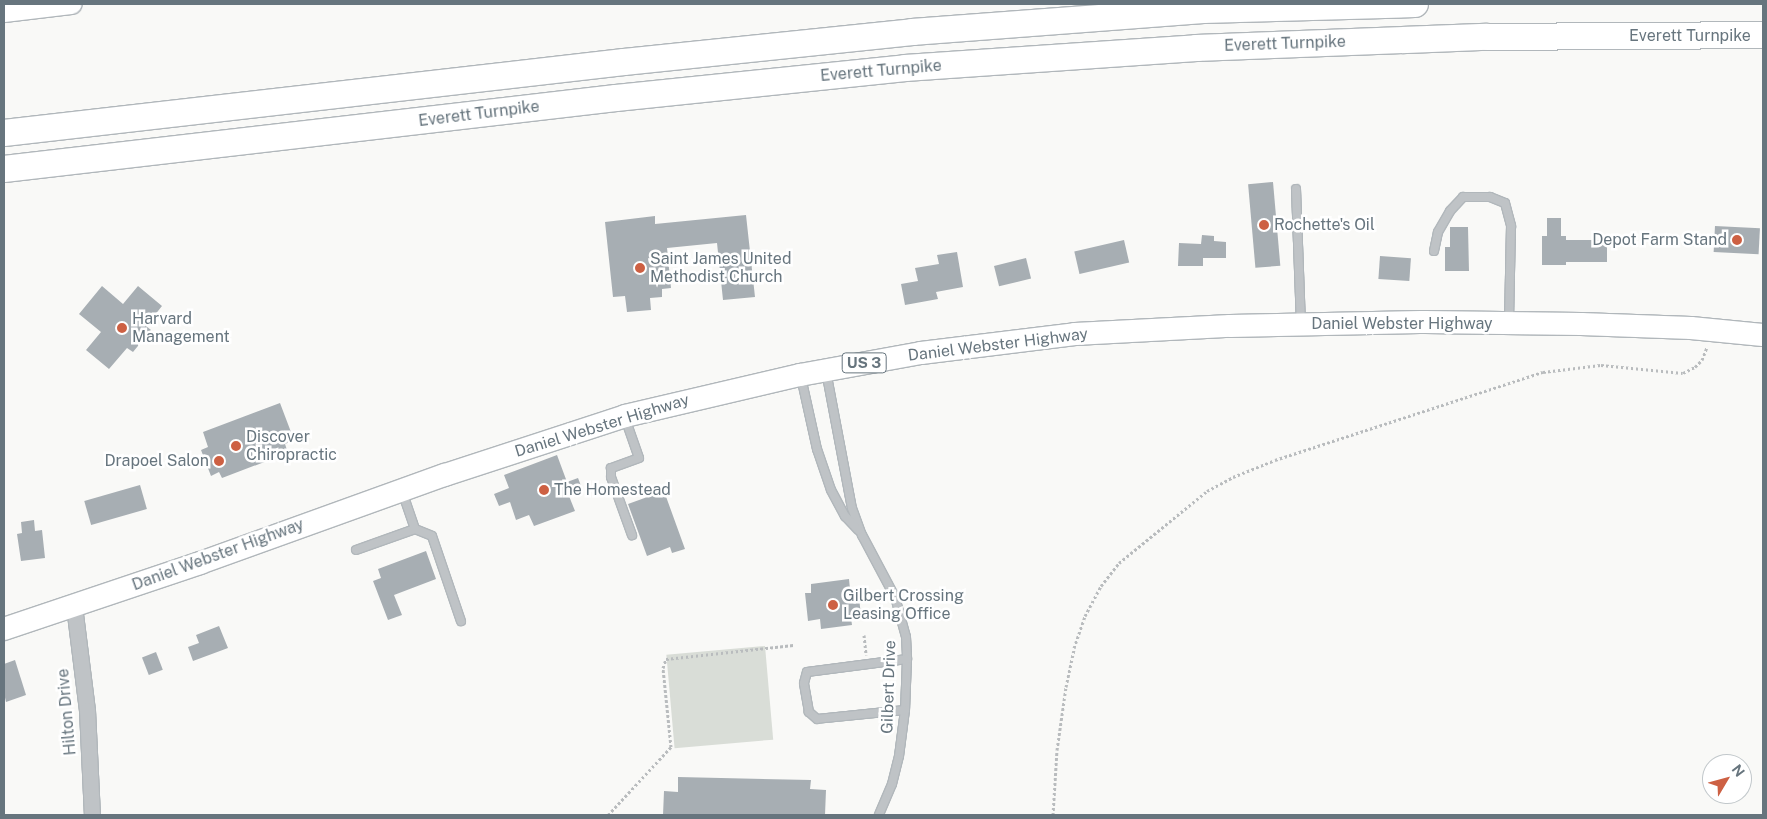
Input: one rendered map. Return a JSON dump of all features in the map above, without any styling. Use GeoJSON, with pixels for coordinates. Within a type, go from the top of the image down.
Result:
{"type":"FeatureCollection","features":[{"type":"Feature","properties":{"kind":"highway"},"geometry":{"type":"LineString","coordinates":[[4,133],[624,62],[912,32],[1203,10],[1415,4]]}},
{"type":"Feature","properties":{"kind":"highway","name":"Everett Turnpike"},"geometry":{"type":"LineString","coordinates":[[4,169],[616,98],[905,68],[1196,48],[1487,37],[1763,35]]}},
{"type":"Feature","properties":{"kind":"main road","name":"Daniel Webster Highway"},"geometry":{"type":"LineString","coordinates":[[4,629],[402,490],[624,416],[800,374],[921,352],[1075,334],[1301,325],[1580,324],[1710,330],[1763,335]]}},
{"type":"Feature","properties":{"kind":"street"},"geometry":{"type":"LineString","coordinates":[[4,12],[72,4]]}},
{"type":"Feature","properties":{"kind":"street","name":"Hilton Drive"},"geometry":{"type":"LineString","coordinates":[[74,606],[87,710],[92,815]]}},
{"type":"Feature","properties":{"kind":"lane"},"geometry":{"type":"LineString","coordinates":[[1296,189],[1301,325]]}},
{"type":"Feature","properties":{"kind":"lane"},"geometry":{"type":"LineString","coordinates":[[1434,251],[1438,232],[1450,211],[1463,197],[1490,197],[1505,203],[1511,226],[1509,323]]}},
{"type":"Feature","properties":{"kind":"lane","name":"Gilbert Drive"},"geometry":{"type":"LineString","coordinates":[[826,369],[845,483],[862,535],[895,597],[904,630],[907,659],[905,710],[899,756],[892,784],[880,815]]}},
{"type":"Feature","properties":{"kind":"lane","name":"Gilbert Drive"},"geometry":{"type":"LineString","coordinates":[[800,374],[817,449],[831,490],[845,516],[862,535]]}},
{"type":"Feature","properties":{"kind":"lane"},"geometry":{"type":"LineString","coordinates":[[624,416],[638,458],[611,468],[611,477],[632,535]]}},
{"type":"Feature","properties":{"kind":"lane"},"geometry":{"type":"LineString","coordinates":[[402,490],[415,528]]}},
{"type":"Feature","properties":{"kind":"lane"},"geometry":{"type":"LineString","coordinates":[[356,550],[415,528],[432,536],[461,621]]}},
{"type":"Feature","properties":{"kind":"lane"},"geometry":{"type":"LineString","coordinates":[[905,710],[817,719],[810,712],[804,683],[808,672],[907,659]]}},
{"type":"Feature","properties":{"kind":"path"},"geometry":{"type":"LineString","coordinates":[[1053,815],[1057,750],[1066,687],[1074,648],[1085,616],[1101,586],[1119,563],[1192,502],[1233,477],[1275,460],[1543,372],[1601,365],[1683,373],[1702,360],[1707,349],[1710,330]]}},
{"type":"Feature","properties":{"kind":"path"},"geometry":{"type":"LineString","coordinates":[[864,635],[866,654]]}},
{"type":"Feature","properties":{"kind":"path"},"geometry":{"type":"LineString","coordinates":[[608,815],[671,747],[663,668],[666,659],[793,645]]}},
{"type":"Feature","properties":{"kind":"shaded area"},"geometry":{"type":"Polygon","coordinates":[[[765,646],[773,740],[675,748],[666,655],[765,646]]]}},
{"type":"Feature","properties":{"kind":"building","name":"Rochette's Oil"},"geometry":{"type":"Polygon","coordinates":[[[1273,182],[1280,266],[1255,268],[1248,184],[1273,182]]]}},
{"type":"Feature","properties":{"kind":"building","name":"Saint James United Methodist Church"},"geometry":{"type":"Polygon","coordinates":[[[746,215],[755,297],[723,300],[717,243],[667,248],[671,288],[662,289],[662,297],[650,298],[651,310],[627,312],[625,296],[613,297],[605,222],[655,216],[655,224],[746,215]]]}},
{"type":"Feature","properties":{"kind":"building"},"geometry":{"type":"Polygon","coordinates":[[[1547,218],[1561,218],[1561,236],[1566,236],[1566,240],[1607,240],[1607,262],[1566,262],[1566,265],[1542,265],[1542,236],[1547,236],[1547,218]]]}},
{"type":"Feature","properties":{"kind":"building","name":"Depot Farm Stand"},"geometry":{"type":"Polygon","coordinates":[[[1715,226],[1760,228],[1759,254],[1714,252],[1715,226]]]}},
{"type":"Feature","properties":{"kind":"building"},"geometry":{"type":"Polygon","coordinates":[[[1450,227],[1468,227],[1469,271],[1445,271],[1445,247],[1450,247],[1450,227]]]}},
{"type":"Feature","properties":{"kind":"building"},"geometry":{"type":"Polygon","coordinates":[[[1202,235],[1214,236],[1214,241],[1226,242],[1226,258],[1203,258],[1203,266],[1178,266],[1179,243],[1201,244],[1202,235]]]}},
{"type":"Feature","properties":{"kind":"building"},"geometry":{"type":"Polygon","coordinates":[[[1124,240],[1129,262],[1079,274],[1074,251],[1124,240]]]}},
{"type":"Feature","properties":{"kind":"building"},"geometry":{"type":"Polygon","coordinates":[[[957,252],[963,287],[936,292],[938,299],[905,305],[901,284],[918,281],[915,268],[939,264],[937,255],[957,252]]]}},
{"type":"Feature","properties":{"kind":"building"},"geometry":{"type":"Polygon","coordinates":[[[1380,256],[1411,258],[1409,281],[1378,279],[1380,256]]]}},
{"type":"Feature","properties":{"kind":"building"},"geometry":{"type":"Polygon","coordinates":[[[1026,258],[1031,278],[999,286],[994,266],[1026,258]]]}},
{"type":"Feature","properties":{"kind":"building","name":"Harvard Management"},"geometry":{"type":"Polygon","coordinates":[[[102,286],[123,304],[138,286],[162,306],[146,326],[151,330],[133,352],[127,348],[109,369],[86,350],[101,332],[79,314],[102,286]]]}},
{"type":"Feature","properties":{"kind":"building"},"geometry":{"type":"Polygon","coordinates":[[[280,403],[294,440],[285,444],[288,453],[222,478],[219,472],[211,476],[201,450],[208,447],[203,432],[280,403]]]}},
{"type":"Feature","properties":{"kind":"building","name":"The Homestead"},"geometry":{"type":"Polygon","coordinates":[[[557,455],[567,482],[578,478],[583,491],[569,496],[575,511],[534,526],[529,515],[516,520],[510,502],[499,506],[494,494],[509,488],[504,475],[557,455]]]}},
{"type":"Feature","properties":{"kind":"building"},"geometry":{"type":"Polygon","coordinates":[[[140,485],[147,509],[91,525],[84,501],[140,485]]]}},
{"type":"Feature","properties":{"kind":"building"},"geometry":{"type":"Polygon","coordinates":[[[664,491],[685,549],[672,553],[670,547],[647,556],[628,504],[664,491]]]}},
{"type":"Feature","properties":{"kind":"building"},"geometry":{"type":"Polygon","coordinates":[[[34,520],[35,531],[42,530],[45,558],[21,561],[17,534],[22,533],[21,522],[34,520]]]}},
{"type":"Feature","properties":{"kind":"building"},"geometry":{"type":"Polygon","coordinates":[[[426,551],[436,579],[394,595],[402,615],[388,620],[373,581],[381,578],[378,569],[426,551]]]}},
{"type":"Feature","properties":{"kind":"building","name":"Gilbert Crossing Leasing Office"},"geometry":{"type":"Polygon","coordinates":[[[849,579],[850,589],[858,588],[861,616],[851,618],[852,625],[821,629],[820,619],[808,621],[805,593],[811,593],[811,584],[849,579]]]}},
{"type":"Feature","properties":{"kind":"building"},"geometry":{"type":"Polygon","coordinates":[[[219,626],[228,648],[193,661],[188,647],[199,643],[196,635],[219,626]]]}},
{"type":"Feature","properties":{"kind":"building"},"geometry":{"type":"Polygon","coordinates":[[[156,652],[163,670],[149,675],[142,657],[156,652]]]}},
{"type":"Feature","properties":{"kind":"building"},"geometry":{"type":"Polygon","coordinates":[[[15,660],[26,695],[6,702],[4,693],[4,664],[15,660]]]}},
{"type":"Feature","properties":{"kind":"building"},"geometry":{"type":"Polygon","coordinates":[[[678,777],[811,780],[810,789],[826,790],[825,815],[663,815],[664,791],[678,792],[678,777]]]}},
{"type":"Feature","properties":{"kind":"place","name":"Rochette's Oil"},"geometry":{"type":"Point","coordinates":[1264,225]}},
{"type":"Feature","properties":{"kind":"place","name":"Depot Farm Stand"},"geometry":{"type":"Point","coordinates":[1737,240]}},
{"type":"Feature","properties":{"kind":"place","name":"Saint James United Methodist Church"},"geometry":{"type":"Point","coordinates":[640,268]}},
{"type":"Feature","properties":{"kind":"place","name":"Harvard Management"},"geometry":{"type":"Point","coordinates":[122,328]}},
{"type":"Feature","properties":{"kind":"place","name":"Discover Chiropractic"},"geometry":{"type":"Point","coordinates":[236,446]}},
{"type":"Feature","properties":{"kind":"place","name":"Drapoel Salon"},"geometry":{"type":"Point","coordinates":[219,461]}},
{"type":"Feature","properties":{"kind":"place","name":"The Homestead"},"geometry":{"type":"Point","coordinates":[544,490]}},
{"type":"Feature","properties":{"kind":"place","name":"Gilbert Crossing Leasing Office"},"geometry":{"type":"Point","coordinates":[833,605]}}]}
